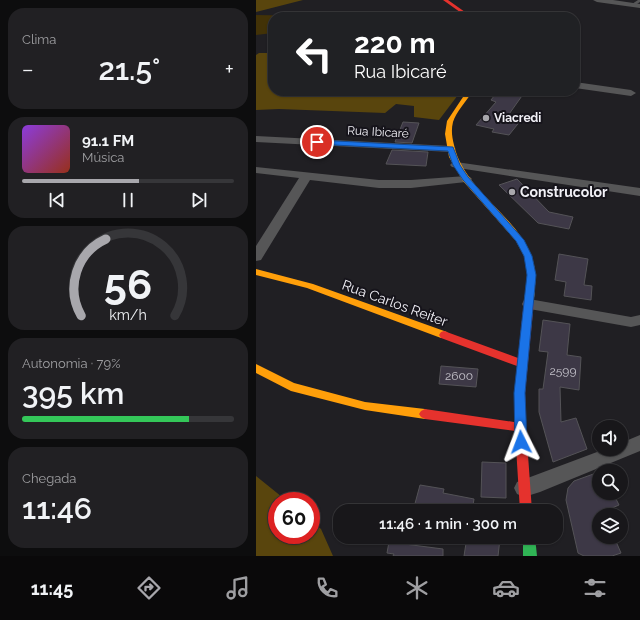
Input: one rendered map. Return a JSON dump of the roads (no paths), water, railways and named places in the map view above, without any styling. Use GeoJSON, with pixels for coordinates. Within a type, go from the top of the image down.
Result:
{"type":"FeatureCollection","features":[{"type":"Feature","properties":{"kind":"main road"},"geometry":{"type":"LineString","coordinates":[[438,0],[446,1],[462,12]]}},
{"type":"Feature","properties":{"kind":"main road"},"geometry":{"type":"LineString","coordinates":[[467,96],[450,120],[448,134],[456,165],[466,179],[520,240],[528,256],[532,275],[520,393],[520,427],[525,504]]}},
{"type":"Feature","properties":{"kind":"main road","name":"Rua Carlos Reiter"},"geometry":{"type":"LineString","coordinates":[[256,272],[310,286],[522,364]]}},
{"type":"Feature","properties":{"kind":"main road"},"geometry":{"type":"LineString","coordinates":[[256,368],[291,387],[365,406],[520,427]]}},
{"type":"Feature","properties":{"kind":"main road"},"geometry":{"type":"LineString","coordinates":[[529,544],[530,556]]}},
{"type":"Feature","properties":{"kind":"street"},"geometry":{"type":"LineString","coordinates":[[597,0],[636,6]]}},
{"type":"Feature","properties":{"kind":"street"},"geometry":{"type":"LineString","coordinates":[[580,86],[631,93]]}},
{"type":"Feature","properties":{"kind":"street","name":"Rua Ibicaré"},"geometry":{"type":"LineString","coordinates":[[256,139],[451,149]]}},
{"type":"Feature","properties":{"kind":"street"},"geometry":{"type":"LineString","coordinates":[[456,165],[640,192]]}},
{"type":"Feature","properties":{"kind":"street"},"geometry":{"type":"LineString","coordinates":[[256,170],[306,177],[380,184],[411,184],[466,179]]}},
{"type":"Feature","properties":{"kind":"street"},"geometry":{"type":"LineString","coordinates":[[256,257],[306,177]]}},
{"type":"Feature","properties":{"kind":"street"},"geometry":{"type":"LineString","coordinates":[[529,304],[631,322],[640,320]]}},
{"type":"Feature","properties":{"kind":"street"},"geometry":{"type":"LineString","coordinates":[[524,488],[640,443]]}},
{"type":"Feature","properties":{"kind":"lane"},"geometry":{"type":"LineString","coordinates":[[636,6],[640,0]]}},
{"type":"Feature","properties":{"kind":"place","name":"Viacredi"},"geometry":{"type":"Point","coordinates":[486,118]}},
{"type":"Feature","properties":{"kind":"place","name":"Construcolor"},"geometry":{"type":"Point","coordinates":[512,192]}}]}
